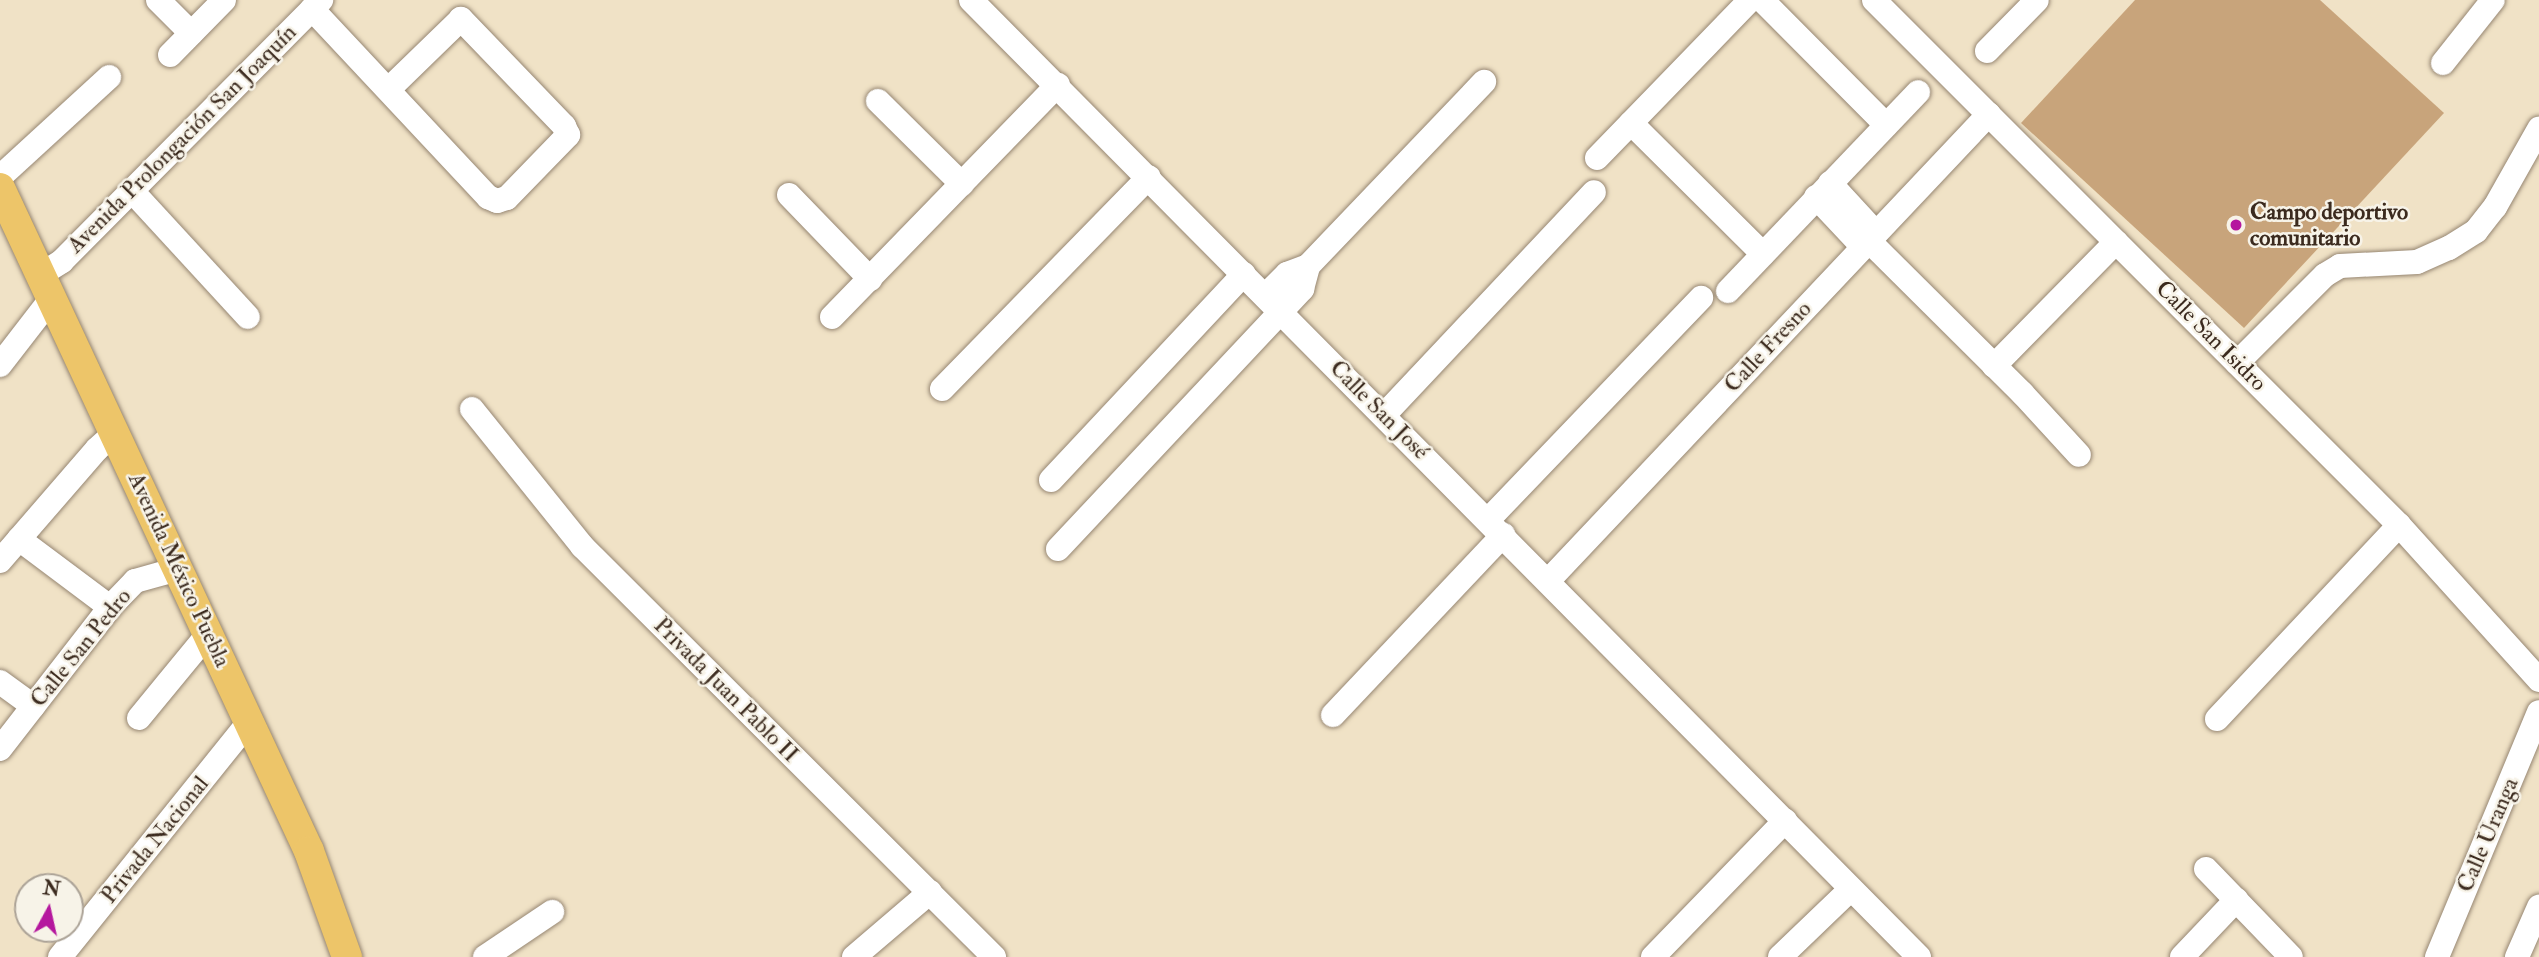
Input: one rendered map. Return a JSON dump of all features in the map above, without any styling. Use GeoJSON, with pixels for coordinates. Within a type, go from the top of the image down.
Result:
{"type":"FeatureCollection","features":[{"type":"Feature","properties":{"kind":"main road","name":"Avenida México Puebla"},"geometry":{"type":"LineString","coordinates":[[0,188],[309,850],[347,957]]}},
{"type":"Feature","properties":{"kind":"street"},"geometry":{"type":"LineString","coordinates":[[158,0],[191,33]]}},
{"type":"Feature","properties":{"kind":"street"},"geometry":{"type":"LineString","coordinates":[[170,55],[224,0]]}},
{"type":"Feature","properties":{"kind":"street","name":"Calle San José"},"geometry":{"type":"LineString","coordinates":[[971,0],[1919,957]]}},
{"type":"Feature","properties":{"kind":"street"},"geometry":{"type":"LineString","coordinates":[[1597,158],[1751,0]]}},
{"type":"Feature","properties":{"kind":"street"},"geometry":{"type":"LineString","coordinates":[[1762,0],[1886,125]]}},
{"type":"Feature","properties":{"kind":"street","name":"Calle San Isidro"},"geometry":{"type":"LineString","coordinates":[[1874,0],[2399,525],[2539,680]]}},
{"type":"Feature","properties":{"kind":"street"},"geometry":{"type":"LineString","coordinates":[[1987,51],[2037,0]]}},
{"type":"Feature","properties":{"kind":"street"},"geometry":{"type":"LineString","coordinates":[[2443,63],[2493,0]]}},
{"type":"Feature","properties":{"kind":"street"},"geometry":{"type":"LineString","coordinates":[[317,5],[389,89],[488,197],[497,201],[507,198],[568,135],[554,116],[461,19],[389,89]]}},
{"type":"Feature","properties":{"kind":"street","name":"Avenida Prolongación San Joaquín"},"geometry":{"type":"LineString","coordinates":[[0,365],[62,261],[317,5]]}},
{"type":"Feature","properties":{"kind":"street"},"geometry":{"type":"LineString","coordinates":[[0,177],[109,77]]}},
{"type":"Feature","properties":{"kind":"street"},"geometry":{"type":"LineString","coordinates":[[1058,549],[1274,303],[1287,274],[1308,266],[1484,82]]}},
{"type":"Feature","properties":{"kind":"street"},"geometry":{"type":"LineString","coordinates":[[832,317],[1058,85]]}},
{"type":"Feature","properties":{"kind":"street"},"geometry":{"type":"LineString","coordinates":[[1728,291],[1918,92]]}},
{"type":"Feature","properties":{"kind":"street"},"geometry":{"type":"LineString","coordinates":[[878,101],[961,184]]}},
{"type":"Feature","properties":{"kind":"street","name":"Calle Fresno"},"geometry":{"type":"LineString","coordinates":[[1548,581],[1989,114]]}},
{"type":"Feature","properties":{"kind":"street"},"geometry":{"type":"LineString","coordinates":[[1631,123],[1763,254]]}},
{"type":"Feature","properties":{"kind":"street"},"geometry":{"type":"LineString","coordinates":[[2237,363],[2325,275],[2340,266],[2417,262],[2449,248],[2476,230],[2495,207],[2539,129]]}},
{"type":"Feature","properties":{"kind":"street"},"geometry":{"type":"LineString","coordinates":[[942,389],[1149,177]]}},
{"type":"Feature","properties":{"kind":"street"},"geometry":{"type":"LineString","coordinates":[[1823,190],[2079,455]]}},
{"type":"Feature","properties":{"kind":"street"},"geometry":{"type":"LineString","coordinates":[[132,191],[248,317]]}},
{"type":"Feature","properties":{"kind":"street"},"geometry":{"type":"LineString","coordinates":[[1384,415],[1594,192]]}},
{"type":"Feature","properties":{"kind":"street"},"geometry":{"type":"LineString","coordinates":[[789,195],[870,279]]}},
{"type":"Feature","properties":{"kind":"street"},"geometry":{"type":"LineString","coordinates":[[1994,366],[2116,242]]}},
{"type":"Feature","properties":{"kind":"street"},"geometry":{"type":"LineString","coordinates":[[1051,480],[1244,274]]}},
{"type":"Feature","properties":{"kind":"street"},"geometry":{"type":"LineString","coordinates":[[1333,715],[1495,528],[1701,298]]}},
{"type":"Feature","properties":{"kind":"street","name":"Privada Juan Pablo II"},"geometry":{"type":"LineString","coordinates":[[472,409],[582,546],[995,957]]}},
{"type":"Feature","properties":{"kind":"street"},"geometry":{"type":"LineString","coordinates":[[0,561],[97,449],[115,433]]}},
{"type":"Feature","properties":{"kind":"street"},"geometry":{"type":"LineString","coordinates":[[2217,719],[2399,525]]}},
{"type":"Feature","properties":{"kind":"street"},"geometry":{"type":"LineString","coordinates":[[19,539],[110,607]]}},
{"type":"Feature","properties":{"kind":"street","name":"Calle San Pedro"},"geometry":{"type":"LineString","coordinates":[[0,749],[110,607],[135,581],[177,569]]}},
{"type":"Feature","properties":{"kind":"street"},"geometry":{"type":"LineString","coordinates":[[139,718],[208,634]]}},
{"type":"Feature","properties":{"kind":"street"},"geometry":{"type":"LineString","coordinates":[[0,682],[33,706]]}},
{"type":"Feature","properties":{"kind":"street","name":"Calle Uranga"},"geometry":{"type":"LineString","coordinates":[[2437,957],[2539,712]]}},
{"type":"Feature","properties":{"kind":"street","name":"Privada Nacional"},"geometry":{"type":"LineString","coordinates":[[60,957],[249,722]]}},
{"type":"Feature","properties":{"kind":"street"},"geometry":{"type":"LineString","coordinates":[[1653,957],[1785,821]]}},
{"type":"Feature","properties":{"kind":"street"},"geometry":{"type":"LineString","coordinates":[[2206,870],[2291,957]]}},
{"type":"Feature","properties":{"kind":"street"},"geometry":{"type":"LineString","coordinates":[[1780,957],[1850,888]]}},
{"type":"Feature","properties":{"kind":"street"},"geometry":{"type":"LineString","coordinates":[[854,957],[930,892]]}},
{"type":"Feature","properties":{"kind":"street"},"geometry":{"type":"LineString","coordinates":[[2182,957],[2236,901]]}},
{"type":"Feature","properties":{"kind":"street"},"geometry":{"type":"LineString","coordinates":[[2517,957],[2539,907]]}},
{"type":"Feature","properties":{"kind":"street"},"geometry":{"type":"LineString","coordinates":[[485,957],[552,912]]}},
{"type":"Feature","properties":{"kind":"building","name":"Campo deportivo comunitario"},"geometry":{"type":"Polygon","coordinates":[[[2135,0],[2320,0],[2444,113],[2244,328],[2021,123],[2135,0]]]}},
{"type":"Feature","properties":{"kind":"place","name":"Campo deportivo comunitario"},"geometry":{"type":"Point","coordinates":[2236,225]}}]}
